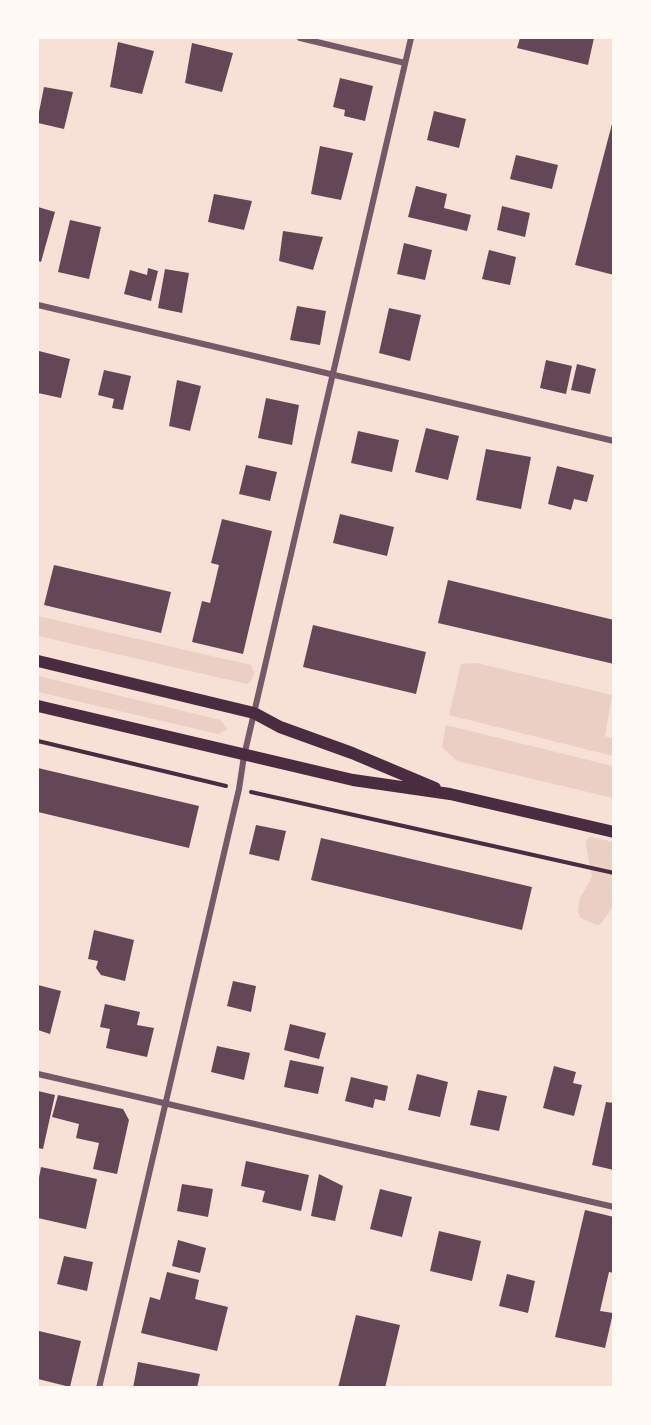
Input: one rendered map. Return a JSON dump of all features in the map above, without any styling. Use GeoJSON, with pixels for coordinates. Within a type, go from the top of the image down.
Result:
{"type":"FeatureCollection","features":[{"type":"Feature","properties":{"kind":"main road"},"geometry":{"type":"LineString","coordinates":[[38,661],[254,714],[280,728],[352,753],[450,794]]}},
{"type":"Feature","properties":{"kind":"main road"},"geometry":{"type":"LineString","coordinates":[[38,706],[353,780],[450,794],[614,832]]}},
{"type":"Feature","properties":{"kind":"street"},"geometry":{"type":"LineString","coordinates":[[300,38],[405,63]]}},
{"type":"Feature","properties":{"kind":"street"},"geometry":{"type":"LineString","coordinates":[[99,1388],[411,38]]}},
{"type":"Feature","properties":{"kind":"street"},"geometry":{"type":"LineString","coordinates":[[38,305],[614,441]]}},
{"type":"Feature","properties":{"kind":"street"},"geometry":{"type":"LineString","coordinates":[[38,1074],[614,1207]]}},
{"type":"Feature","properties":{"kind":"path"},"geometry":{"type":"LineString","coordinates":[[38,741],[239,789],[614,873]]}},
{"type":"Feature","properties":{"kind":"shaded area"},"geometry":{"type":"Polygon","coordinates":[[[38,616],[251,665],[254,673],[247,684],[38,636],[38,616]]]}},
{"type":"Feature","properties":{"kind":"shaded area"},"geometry":{"type":"Polygon","coordinates":[[[477,663],[612,695],[605,736],[613,739],[613,756],[449,715],[461,664],[477,663]]]}},
{"type":"Feature","properties":{"kind":"shaded area"},"geometry":{"type":"Polygon","coordinates":[[[38,676],[221,720],[227,729],[218,734],[38,692],[38,676]]]}},
{"type":"Feature","properties":{"kind":"shaded area"},"geometry":{"type":"Polygon","coordinates":[[[446,725],[613,766],[613,798],[457,761],[442,747],[446,725]]]}},
{"type":"Feature","properties":{"kind":"shaded area"},"geometry":{"type":"Polygon","coordinates":[[[589,837],[613,842],[613,907],[600,925],[582,919],[578,911],[580,898],[592,876],[586,846],[589,837]]]}},
{"type":"Feature","properties":{"kind":"building"},"geometry":{"type":"Polygon","coordinates":[[[520,38],[594,38],[588,65],[517,48],[520,38]]]}},
{"type":"Feature","properties":{"kind":"building"},"geometry":{"type":"Polygon","coordinates":[[[118,42],[154,51],[142,94],[110,87],[118,42]]]}},
{"type":"Feature","properties":{"kind":"building"},"geometry":{"type":"Polygon","coordinates":[[[192,43],[233,53],[222,92],[185,83],[192,43]]]}},
{"type":"Feature","properties":{"kind":"building"},"geometry":{"type":"Polygon","coordinates":[[[340,78],[373,86],[365,121],[344,116],[345,110],[333,107],[340,78]]]}},
{"type":"Feature","properties":{"kind":"building"},"geometry":{"type":"Polygon","coordinates":[[[44,87],[73,92],[64,129],[38,123],[44,87]]]}},
{"type":"Feature","properties":{"kind":"building"},"geometry":{"type":"Polygon","coordinates":[[[434,111],[466,119],[459,148],[427,140],[434,111]]]}},
{"type":"Feature","properties":{"kind":"building"},"geometry":{"type":"Polygon","coordinates":[[[614,120],[614,275],[575,265],[614,120]]]}},
{"type":"Feature","properties":{"kind":"building"},"geometry":{"type":"Polygon","coordinates":[[[320,146],[353,153],[341,200],[311,194],[320,146]]]}},
{"type":"Feature","properties":{"kind":"building"},"geometry":{"type":"Polygon","coordinates":[[[516,155],[558,165],[552,189],[510,179],[516,155]]]}},
{"type":"Feature","properties":{"kind":"building"},"geometry":{"type":"Polygon","coordinates":[[[416,186],[447,194],[444,208],[471,215],[467,231],[408,217],[416,186]]]}},
{"type":"Feature","properties":{"kind":"building"},"geometry":{"type":"Polygon","coordinates":[[[214,194],[252,201],[244,230],[208,222],[214,194]]]}},
{"type":"Feature","properties":{"kind":"building"},"geometry":{"type":"Polygon","coordinates":[[[502,206],[530,213],[525,237],[497,230],[502,206]]]}},
{"type":"Feature","properties":{"kind":"building"},"geometry":{"type":"Polygon","coordinates":[[[38,207],[55,212],[41,262],[38,261],[38,207]]]}},
{"type":"Feature","properties":{"kind":"building"},"geometry":{"type":"Polygon","coordinates":[[[70,220],[101,227],[89,279],[58,272],[70,220]]]}},
{"type":"Feature","properties":{"kind":"building"},"geometry":{"type":"Polygon","coordinates":[[[283,231],[323,237],[313,270],[279,261],[283,231]]]}},
{"type":"Feature","properties":{"kind":"building"},"geometry":{"type":"Polygon","coordinates":[[[404,243],[432,250],[425,280],[397,274],[404,243]]]}},
{"type":"Feature","properties":{"kind":"building"},"geometry":{"type":"Polygon","coordinates":[[[489,250],[516,257],[510,285],[482,279],[489,250]]]}},
{"type":"Feature","properties":{"kind":"building"},"geometry":{"type":"Polygon","coordinates":[[[148,268],[158,271],[151,301],[124,294],[130,270],[147,275],[148,268]]]}},
{"type":"Feature","properties":{"kind":"building"},"geometry":{"type":"Polygon","coordinates":[[[165,269],[189,273],[182,313],[158,308],[165,269]]]}},
{"type":"Feature","properties":{"kind":"building"},"geometry":{"type":"Polygon","coordinates":[[[297,306],[326,311],[320,345],[290,340],[297,306]]]}},
{"type":"Feature","properties":{"kind":"building"},"geometry":{"type":"Polygon","coordinates":[[[389,308],[421,315],[410,361],[379,353],[389,308]]]}},
{"type":"Feature","properties":{"kind":"building"},"geometry":{"type":"Polygon","coordinates":[[[39,351],[70,359],[61,398],[38,393],[39,351]]]}},
{"type":"Feature","properties":{"kind":"building"},"geometry":{"type":"Polygon","coordinates":[[[546,360],[572,366],[566,394],[540,388],[546,360]]]}},
{"type":"Feature","properties":{"kind":"building"},"geometry":{"type":"Polygon","coordinates":[[[577,364],[596,369],[590,394],[571,390],[577,364]]]}},
{"type":"Feature","properties":{"kind":"building"},"geometry":{"type":"Polygon","coordinates":[[[104,370],[131,376],[123,410],[112,408],[114,399],[98,395],[104,370]]]}},
{"type":"Feature","properties":{"kind":"building"},"geometry":{"type":"Polygon","coordinates":[[[177,380],[201,386],[190,431],[169,426],[177,380]]]}},
{"type":"Feature","properties":{"kind":"building"},"geometry":{"type":"Polygon","coordinates":[[[266,398],[299,405],[292,445],[258,438],[266,398]]]}},
{"type":"Feature","properties":{"kind":"building"},"geometry":{"type":"Polygon","coordinates":[[[426,428],[459,436],[448,480],[415,472],[426,428]]]}},
{"type":"Feature","properties":{"kind":"building"},"geometry":{"type":"Polygon","coordinates":[[[358,431],[399,440],[392,472],[351,463],[358,431]]]}},
{"type":"Feature","properties":{"kind":"building"},"geometry":{"type":"Polygon","coordinates":[[[486,449],[531,457],[521,509],[476,500],[486,449]]]}},
{"type":"Feature","properties":{"kind":"building"},"geometry":{"type":"Polygon","coordinates":[[[246,465],[277,472],[270,501],[239,494],[246,465]]]}},
{"type":"Feature","properties":{"kind":"building"},"geometry":{"type":"Polygon","coordinates":[[[557,466],[594,475],[587,502],[574,499],[571,510],[548,504],[557,466]]]}},
{"type":"Feature","properties":{"kind":"building"},"geometry":{"type":"Polygon","coordinates":[[[340,514],[394,527],[387,556],[333,543],[340,514]]]}},
{"type":"Feature","properties":{"kind":"building"},"geometry":{"type":"Polygon","coordinates":[[[222,519],[272,531],[243,654],[192,642],[202,601],[210,603],[219,565],[211,563],[222,519]]]}},
{"type":"Feature","properties":{"kind":"building"},"geometry":{"type":"Polygon","coordinates":[[[54,565],[171,592],[161,633],[44,605],[54,565]]]}},
{"type":"Feature","properties":{"kind":"building"},"geometry":{"type":"Polygon","coordinates":[[[448,580],[614,620],[614,664],[438,623],[448,580]]]}},
{"type":"Feature","properties":{"kind":"building"},"geometry":{"type":"Polygon","coordinates":[[[313,625],[426,652],[416,694],[303,667],[313,625]]]}},
{"type":"Feature","properties":{"kind":"building"},"geometry":{"type":"Polygon","coordinates":[[[38,768],[199,806],[189,848],[38,812],[38,768]]]}},
{"type":"Feature","properties":{"kind":"building"},"geometry":{"type":"Polygon","coordinates":[[[256,825],[286,831],[279,861],[249,854],[256,825]]]}},
{"type":"Feature","properties":{"kind":"building"},"geometry":{"type":"Polygon","coordinates":[[[321,838],[532,887],[522,930],[311,880],[321,838]]]}},
{"type":"Feature","properties":{"kind":"building"},"geometry":{"type":"Polygon","coordinates":[[[94,930],[134,940],[125,981],[101,975],[96,968],[98,961],[88,959],[94,930]]]}},
{"type":"Feature","properties":{"kind":"building"},"geometry":{"type":"Polygon","coordinates":[[[233,981],[256,986],[251,1012],[227,1006],[233,981]]]}},
{"type":"Feature","properties":{"kind":"building"},"geometry":{"type":"Polygon","coordinates":[[[38,985],[61,991],[50,1034],[38,1030],[38,985]]]}},
{"type":"Feature","properties":{"kind":"building"},"geometry":{"type":"Polygon","coordinates":[[[105,1004],[140,1012],[137,1025],[154,1028],[147,1057],[106,1048],[110,1029],[100,1027],[105,1004]]]}},
{"type":"Feature","properties":{"kind":"building"},"geometry":{"type":"Polygon","coordinates":[[[290,1024],[326,1033],[319,1059],[284,1050],[290,1024]]]}},
{"type":"Feature","properties":{"kind":"building"},"geometry":{"type":"Polygon","coordinates":[[[217,1046],[250,1053],[244,1080],[211,1072],[217,1046]]]}},
{"type":"Feature","properties":{"kind":"building"},"geometry":{"type":"Polygon","coordinates":[[[290,1060],[324,1067],[318,1094],[284,1087],[290,1060]]]}},
{"type":"Feature","properties":{"kind":"building"},"geometry":{"type":"Polygon","coordinates":[[[554,1066],[576,1072],[573,1083],[582,1085],[574,1116],[543,1108],[554,1066]]]}},
{"type":"Feature","properties":{"kind":"building"},"geometry":{"type":"Polygon","coordinates":[[[417,1074],[448,1082],[440,1117],[408,1110],[417,1074]]]}},
{"type":"Feature","properties":{"kind":"building"},"geometry":{"type":"Polygon","coordinates":[[[351,1077],[388,1086],[385,1101],[375,1099],[373,1108],[345,1101],[351,1077]]]}},
{"type":"Feature","properties":{"kind":"building"},"geometry":{"type":"Polygon","coordinates":[[[478,1090],[507,1096],[499,1131],[470,1125],[478,1090]]]}},
{"type":"Feature","properties":{"kind":"building"},"geometry":{"type":"Polygon","coordinates":[[[38,1091],[55,1095],[43,1149],[38,1148],[38,1091]]]}},
{"type":"Feature","properties":{"kind":"building"},"geometry":{"type":"Polygon","coordinates":[[[58,1095],[123,1109],[129,1120],[117,1174],[93,1169],[99,1143],[76,1138],[79,1124],[52,1117],[58,1095]]]}},
{"type":"Feature","properties":{"kind":"building"},"geometry":{"type":"Polygon","coordinates":[[[606,1102],[614,1103],[614,1170],[592,1165],[606,1102]]]}},
{"type":"Feature","properties":{"kind":"building"},"geometry":{"type":"Polygon","coordinates":[[[246,1161],[309,1175],[301,1211],[262,1202],[265,1191],[241,1186],[246,1161]]]}},
{"type":"Feature","properties":{"kind":"building"},"geometry":{"type":"Polygon","coordinates":[[[41,1167],[97,1179],[86,1229],[38,1218],[38,1183],[41,1167]]]}},
{"type":"Feature","properties":{"kind":"building"},"geometry":{"type":"Polygon","coordinates":[[[319,1174],[343,1186],[335,1221],[311,1216],[319,1174]]]}},
{"type":"Feature","properties":{"kind":"building"},"geometry":{"type":"Polygon","coordinates":[[[182,1184],[213,1189],[208,1217],[177,1211],[182,1184]]]}},
{"type":"Feature","properties":{"kind":"building"},"geometry":{"type":"Polygon","coordinates":[[[380,1189],[412,1197],[402,1237],[370,1229],[380,1189]]]}},
{"type":"Feature","properties":{"kind":"building"},"geometry":{"type":"Polygon","coordinates":[[[585,1210],[614,1217],[614,1273],[609,1272],[600,1311],[613,1313],[605,1348],[555,1337],[585,1210]]]}},
{"type":"Feature","properties":{"kind":"building"},"geometry":{"type":"Polygon","coordinates":[[[439,1231],[481,1241],[472,1281],[430,1271],[439,1231]]]}},
{"type":"Feature","properties":{"kind":"building"},"geometry":{"type":"Polygon","coordinates":[[[178,1240],[206,1248],[200,1273],[172,1266],[178,1240]]]}},
{"type":"Feature","properties":{"kind":"building"},"geometry":{"type":"Polygon","coordinates":[[[64,1256],[93,1262],[87,1291],[57,1284],[64,1256]]]}},
{"type":"Feature","properties":{"kind":"building"},"geometry":{"type":"Polygon","coordinates":[[[167,1272],[199,1280],[195,1299],[228,1307],[217,1351],[141,1333],[150,1297],[160,1300],[167,1272]]]}},
{"type":"Feature","properties":{"kind":"building"},"geometry":{"type":"Polygon","coordinates":[[[507,1274],[535,1281],[528,1313],[499,1306],[507,1274]]]}},
{"type":"Feature","properties":{"kind":"building"},"geometry":{"type":"Polygon","coordinates":[[[356,1315],[400,1325],[385,1388],[338,1388],[356,1315]]]}},
{"type":"Feature","properties":{"kind":"building"},"geometry":{"type":"Polygon","coordinates":[[[39,1331],[81,1341],[70,1387],[38,1379],[39,1331]]]}},
{"type":"Feature","properties":{"kind":"building"},"geometry":{"type":"Polygon","coordinates":[[[138,1362],[200,1374],[197,1388],[133,1388],[138,1362]]]}}]}
